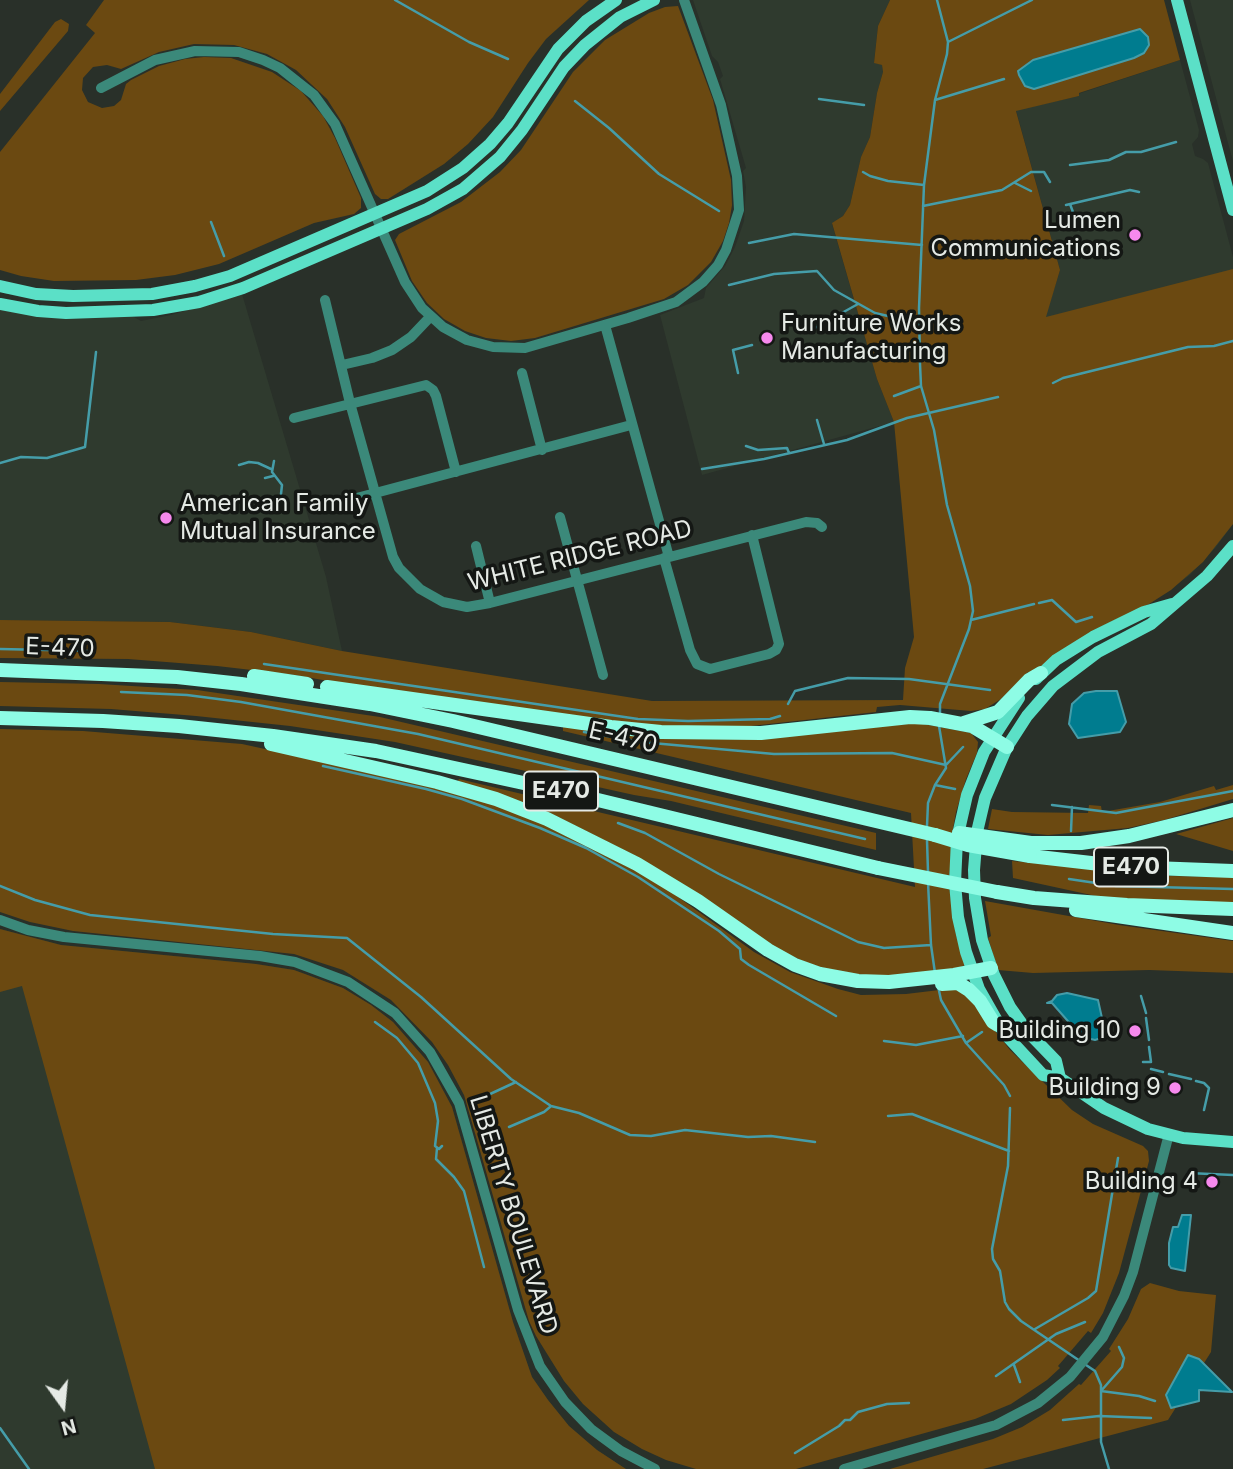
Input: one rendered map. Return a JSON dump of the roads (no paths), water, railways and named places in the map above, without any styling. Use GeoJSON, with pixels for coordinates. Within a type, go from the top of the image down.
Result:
{"type":"FeatureCollection","features":[{"type":"Feature","properties":{"kind":"highway","name":"E-470"},"geometry":{"type":"LineString","coordinates":[[0,670],[77,671],[211,680],[328,696],[432,716],[935,835],[950,831],[1000,840],[1030,849]]}},
{"type":"Feature","properties":{"kind":"highway"},"geometry":{"type":"LineString","coordinates":[[964,723],[1001,709],[1029,680],[1041,673]]}},
{"type":"Feature","properties":{"kind":"highway"},"geometry":{"type":"LineString","coordinates":[[211,680],[234,674],[245,675],[662,732],[773,732],[919,717],[964,723],[1007,747]]}},
{"type":"Feature","properties":{"kind":"highway","name":"E470"},"geometry":{"type":"LineString","coordinates":[[0,718],[120,722],[241,732],[335,744],[439,764],[878,868],[1034,898],[1149,907],[1233,909]]}},
{"type":"Feature","properties":{"kind":"highway"},"geometry":{"type":"LineString","coordinates":[[241,732],[271,744],[463,789],[547,819],[598,842],[648,870],[775,955],[813,972],[845,979],[909,984],[955,979],[991,968]]}},
{"type":"Feature","properties":{"kind":"highway"},"geometry":{"type":"LineString","coordinates":[[1030,849],[1162,830],[1233,810]]}},
{"type":"Feature","properties":{"kind":"highway","name":"E470"},"geometry":{"type":"LineString","coordinates":[[1030,849],[1126,867],[1233,872]]}},
{"type":"Feature","properties":{"kind":"highway"},"geometry":{"type":"LineString","coordinates":[[1034,898],[1077,910],[1233,933]]}},
{"type":"Feature","properties":{"kind":"highway"},"geometry":{"type":"LineString","coordinates":[[955,979],[972,993],[998,1025]]}},
{"type":"Feature","properties":{"kind":"main road"},"geometry":{"type":"LineString","coordinates":[[0,286],[54,296],[146,294],[183,289],[230,276],[432,188],[473,160],[508,123],[538,74],[561,44],[586,21],[616,0]]}},
{"type":"Feature","properties":{"kind":"main road"},"geometry":{"type":"LineString","coordinates":[[0,304],[60,313],[180,306],[239,290],[443,201],[479,177],[510,146],[556,77],[575,54],[614,21],[654,0]]}},
{"type":"Feature","properties":{"kind":"main road"},"geometry":{"type":"LineString","coordinates":[[1177,0],[1233,210]]}},
{"type":"Feature","properties":{"kind":"main road"},"geometry":{"type":"LineString","coordinates":[[1060,1078],[1056,1062],[1016,1017],[991,968],[974,892],[974,857],[985,798],[1007,747],[1030,712],[1058,681],[1104,648],[1151,624],[1207,576],[1233,546]]}},
{"type":"Feature","properties":{"kind":"main road"},"geometry":{"type":"LineString","coordinates":[[1172,604],[1144,612],[1070,650],[1041,673],[1011,708],[992,737],[968,790],[956,847],[955,883],[958,911],[972,972],[998,1025],[1018,1051],[1043,1075],[1060,1078],[1087,1098],[1148,1129],[1201,1140],[1233,1142]]}},
{"type":"Feature","properties":{"kind":"street"},"geometry":{"type":"LineString","coordinates":[[101,88],[155,60],[185,52],[228,51],[267,62],[299,81],[326,109],[340,132],[408,289],[430,317],[467,340],[508,349],[539,345],[667,306],[697,288],[722,258],[738,218],[739,191],[718,93],[684,0]]}},
{"type":"Feature","properties":{"kind":"street","name":"WHITE RIDGE ROAD"},"geometry":{"type":"LineString","coordinates":[[325,300],[350,403],[393,557],[399,568],[432,597],[459,606],[490,603],[806,522],[817,523],[822,527]]}},
{"type":"Feature","properties":{"kind":"street"},"geometry":{"type":"LineString","coordinates":[[342,365],[392,350],[411,337],[430,317]]}},
{"type":"Feature","properties":{"kind":"street"},"geometry":{"type":"LineString","coordinates":[[605,325],[690,650],[697,664],[710,669],[769,654],[776,650],[779,644],[752,535]]}},
{"type":"Feature","properties":{"kind":"street"},"geometry":{"type":"LineString","coordinates":[[522,373],[542,450]]}},
{"type":"Feature","properties":{"kind":"street"},"geometry":{"type":"LineString","coordinates":[[294,418],[421,385],[429,387],[436,396],[456,472]]}},
{"type":"Feature","properties":{"kind":"street"},"geometry":{"type":"LineString","coordinates":[[319,508],[631,425]]}},
{"type":"Feature","properties":{"kind":"street"},"geometry":{"type":"LineString","coordinates":[[560,517],[603,675]]}},
{"type":"Feature","properties":{"kind":"street"},"geometry":{"type":"LineString","coordinates":[[476,546],[490,603]]}},
{"type":"Feature","properties":{"kind":"street","name":"LIBERTY BOULEVARD"},"geometry":{"type":"LineString","coordinates":[[0,920],[28,930],[64,937],[295,962],[348,982],[395,1013],[433,1056],[461,1108],[518,1310],[542,1371],[561,1398],[587,1426],[621,1451],[655,1469]]}},
{"type":"Feature","properties":{"kind":"street"},"geometry":{"type":"LineString","coordinates":[[846,1469],[996,1425],[1038,1403],[1070,1377],[1100,1341],[1117,1312],[1131,1279],[1169,1134]]}},
{"type":"Feature","properties":{"kind":"water"},"geometry":{"type":"Polygon","coordinates":[[[1140,29],[1148,37],[1149,45],[1144,53],[1134,58],[1034,89],[1025,86],[1019,75],[1018,71],[1033,60],[1140,29]]]}},
{"type":"Feature","properties":{"kind":"water"},"geometry":{"type":"Polygon","coordinates":[[[1117,691],[1126,722],[1120,732],[1078,738],[1069,724],[1072,704],[1084,693],[1117,691]]]}},
{"type":"Feature","properties":{"kind":"water"},"geometry":{"type":"Polygon","coordinates":[[[1067,993],[1098,1000],[1104,1027],[1101,1038],[1087,1038],[1074,1028],[1052,1003],[1047,1003],[1057,995],[1067,993]]]}},
{"type":"Feature","properties":{"kind":"water"},"geometry":{"type":"Polygon","coordinates":[[[1182,1215],[1191,1215],[1185,1271],[1171,1268],[1169,1265],[1169,1243],[1173,1227],[1178,1227],[1182,1215]]]}},
{"type":"Feature","properties":{"kind":"water"},"geometry":{"type":"Polygon","coordinates":[[[1188,1355],[1199,1359],[1232,1392],[1199,1390],[1199,1401],[1171,1408],[1166,1395],[1188,1355]]]}},
{"type":"Feature","properties":{"kind":"waterway"},"geometry":{"type":"LineString","coordinates":[[395,0],[469,42],[508,59]]}},
{"type":"Feature","properties":{"kind":"waterway"},"geometry":{"type":"LineString","coordinates":[[937,0],[948,42],[935,100],[924,185],[919,308],[921,386],[934,430],[947,505],[970,586],[973,611],[969,629],[940,704],[940,716]]}},
{"type":"Feature","properties":{"kind":"waterway"},"geometry":{"type":"LineString","coordinates":[[948,42],[1032,0]]}},
{"type":"Feature","properties":{"kind":"waterway"},"geometry":{"type":"LineString","coordinates":[[935,100],[1004,79]]}},
{"type":"Feature","properties":{"kind":"waterway"},"geometry":{"type":"LineString","coordinates":[[819,99],[864,105]]}},
{"type":"Feature","properties":{"kind":"waterway"},"geometry":{"type":"LineString","coordinates":[[575,101],[659,174],[719,211]]}},
{"type":"Feature","properties":{"kind":"waterway"},"geometry":{"type":"LineString","coordinates":[[1070,165],[1109,160],[1126,152],[1141,152],[1176,142]]}},
{"type":"Feature","properties":{"kind":"waterway"},"geometry":{"type":"LineString","coordinates":[[863,172],[888,181],[924,185]]}},
{"type":"Feature","properties":{"kind":"waterway"},"geometry":{"type":"LineString","coordinates":[[923,206],[1002,190],[1031,172],[1044,172],[1050,182]]}},
{"type":"Feature","properties":{"kind":"waterway"},"geometry":{"type":"LineString","coordinates":[[1015,183],[1031,191]]}},
{"type":"Feature","properties":{"kind":"waterway"},"geometry":{"type":"LineString","coordinates":[[1066,205],[1130,190],[1139,192]]}},
{"type":"Feature","properties":{"kind":"waterway"},"geometry":{"type":"LineString","coordinates":[[1070,204],[1077,223]]}},
{"type":"Feature","properties":{"kind":"waterway"},"geometry":{"type":"LineString","coordinates":[[211,222],[224,256]]}},
{"type":"Feature","properties":{"kind":"waterway"},"geometry":{"type":"LineString","coordinates":[[749,243],[794,234],[922,245]]}},
{"type":"Feature","properties":{"kind":"waterway"},"geometry":{"type":"LineString","coordinates":[[729,285],[774,274],[817,271],[834,290],[875,313],[918,323]]}},
{"type":"Feature","properties":{"kind":"waterway"},"geometry":{"type":"LineString","coordinates":[[802,332],[813,329],[858,304]]}},
{"type":"Feature","properties":{"kind":"waterway"},"geometry":{"type":"LineString","coordinates":[[1053,383],[1063,378],[1188,347],[1214,346],[1233,341]]}},
{"type":"Feature","properties":{"kind":"waterway"},"geometry":{"type":"LineString","coordinates":[[738,373],[733,350],[752,345]]}},
{"type":"Feature","properties":{"kind":"waterway"},"geometry":{"type":"LineString","coordinates":[[0,463],[21,457],[47,458],[85,447],[96,352]]}},
{"type":"Feature","properties":{"kind":"waterway"},"geometry":{"type":"LineString","coordinates":[[894,396],[921,386]]}},
{"type":"Feature","properties":{"kind":"waterway"},"geometry":{"type":"LineString","coordinates":[[702,469],[764,459],[847,440],[907,418],[998,397]]}},
{"type":"Feature","properties":{"kind":"waterway"},"geometry":{"type":"LineString","coordinates":[[817,420],[824,444]]}},
{"type":"Feature","properties":{"kind":"waterway"},"geometry":{"type":"LineString","coordinates":[[746,446],[758,450],[787,448],[789,453]]}},
{"type":"Feature","properties":{"kind":"waterway"},"geometry":{"type":"LineString","coordinates":[[274,461],[272,472],[282,485],[281,494]]}},
{"type":"Feature","properties":{"kind":"waterway"},"geometry":{"type":"LineString","coordinates":[[239,465],[258,463],[271,469]]}},
{"type":"Feature","properties":{"kind":"waterway"},"geometry":{"type":"LineString","coordinates":[[265,478],[273,476]]}},
{"type":"Feature","properties":{"kind":"waterway"},"geometry":{"type":"LineString","coordinates":[[1039,603],[1052,600],[1076,622],[1092,617]]}},
{"type":"Feature","properties":{"kind":"waterway"},"geometry":{"type":"LineString","coordinates":[[971,620],[1034,604]]}},
{"type":"Feature","properties":{"kind":"waterway"},"geometry":{"type":"LineString","coordinates":[[0,649],[93,651]]}},
{"type":"Feature","properties":{"kind":"waterway"},"geometry":{"type":"LineString","coordinates":[[264,664],[638,719],[688,721],[770,719],[780,716]]}},
{"type":"Feature","properties":{"kind":"waterway"},"geometry":{"type":"LineString","coordinates":[[788,704],[795,691],[848,678],[909,679],[990,690]]}},
{"type":"Feature","properties":{"kind":"waterway"},"geometry":{"type":"LineString","coordinates":[[121,692],[187,695],[241,702],[418,734],[865,839]]}},
{"type":"Feature","properties":{"kind":"waterway"},"geometry":{"type":"LineString","coordinates":[[927,826],[928,803],[946,768],[939,726]]}},
{"type":"Feature","properties":{"kind":"waterway"},"geometry":{"type":"LineString","coordinates":[[584,732],[641,742],[774,754],[892,753],[946,765],[963,747]]}},
{"type":"Feature","properties":{"kind":"waterway"},"geometry":{"type":"LineString","coordinates":[[323,766],[462,799],[586,848],[638,877],[719,931],[740,949],[741,959],[749,965],[836,1016]]}},
{"type":"Feature","properties":{"kind":"waterway"},"geometry":{"type":"LineString","coordinates":[[935,785],[955,789]]}},
{"type":"Feature","properties":{"kind":"waterway"},"geometry":{"type":"LineString","coordinates":[[1052,805],[1116,813],[1233,791]]}},
{"type":"Feature","properties":{"kind":"waterway"},"geometry":{"type":"LineString","coordinates":[[1071,831],[1072,807]]}},
{"type":"Feature","properties":{"kind":"waterway"},"geometry":{"type":"LineString","coordinates":[[618,823],[645,833],[719,874],[858,942],[884,948],[931,945]]}},
{"type":"Feature","properties":{"kind":"waterway"},"geometry":{"type":"LineString","coordinates":[[927,840],[928,872]]}},
{"type":"Feature","properties":{"kind":"waterway"},"geometry":{"type":"LineString","coordinates":[[1069,879],[1116,886],[1233,889]]}},
{"type":"Feature","properties":{"kind":"waterway"},"geometry":{"type":"LineString","coordinates":[[928,882],[935,973]]}},
{"type":"Feature","properties":{"kind":"waterway"},"geometry":{"type":"LineString","coordinates":[[0,886],[35,900],[90,915],[273,934],[347,938],[421,997],[511,1079],[551,1106],[579,1113],[630,1135],[651,1136],[685,1130],[815,1142]]}},
{"type":"Feature","properties":{"kind":"waterway"},"geometry":{"type":"LineString","coordinates":[[938,986],[941,1000],[966,1043],[1004,1085],[1010,1096]]}},
{"type":"Feature","properties":{"kind":"waterway"},"geometry":{"type":"LineString","coordinates":[[1141,996],[1146,1013]]}},
{"type":"Feature","properties":{"kind":"waterway"},"geometry":{"type":"LineString","coordinates":[[1146,1018],[1149,1040]]}},
{"type":"Feature","properties":{"kind":"waterway"},"geometry":{"type":"LineString","coordinates":[[375,1022],[397,1038],[418,1063],[435,1103],[438,1121],[435,1146],[439,1149],[442,1146]]}},
{"type":"Feature","properties":{"kind":"waterway"},"geometry":{"type":"LineString","coordinates":[[966,1043],[982,1032]]}},
{"type":"Feature","properties":{"kind":"waterway"},"geometry":{"type":"LineString","coordinates":[[884,1041],[916,1045],[963,1036]]}},
{"type":"Feature","properties":{"kind":"waterway"},"geometry":{"type":"LineString","coordinates":[[1143,1062],[1151,1062],[1149,1047]]}},
{"type":"Feature","properties":{"kind":"waterway"},"geometry":{"type":"LineString","coordinates":[[1151,1069],[1163,1072]]}},
{"type":"Feature","properties":{"kind":"waterway"},"geometry":{"type":"LineString","coordinates":[[1169,1074],[1191,1079]]}},
{"type":"Feature","properties":{"kind":"waterway"},"geometry":{"type":"LineString","coordinates":[[1196,1081],[1209,1088],[1204,1110]]}},
{"type":"Feature","properties":{"kind":"waterway"},"geometry":{"type":"LineString","coordinates":[[488,1095],[516,1082]]}},
{"type":"Feature","properties":{"kind":"waterway"},"geometry":{"type":"LineString","coordinates":[[509,1127],[550,1107]]}},
{"type":"Feature","properties":{"kind":"waterway"},"geometry":{"type":"LineString","coordinates":[[1010,1108],[1008,1166],[992,1249],[993,1259],[1000,1271],[1005,1302],[1009,1309],[1021,1321],[1080,1361]]}},
{"type":"Feature","properties":{"kind":"waterway"},"geometry":{"type":"LineString","coordinates":[[888,1116],[912,1114],[1009,1151]]}},
{"type":"Feature","properties":{"kind":"waterway"},"geometry":{"type":"LineString","coordinates":[[437,1148],[436,1159],[464,1191],[484,1267]]}},
{"type":"Feature","properties":{"kind":"waterway"},"geometry":{"type":"LineString","coordinates":[[1035,1329],[1096,1291],[1118,1158]]}},
{"type":"Feature","properties":{"kind":"waterway"},"geometry":{"type":"LineString","coordinates":[[1188,1173],[1233,1175]]}},
{"type":"Feature","properties":{"kind":"waterway"},"geometry":{"type":"LineString","coordinates":[[996,1376],[1056,1334],[1085,1322]]}},
{"type":"Feature","properties":{"kind":"waterway"},"geometry":{"type":"LineString","coordinates":[[1101,1391],[1122,1367],[1124,1358],[1119,1347]]}},
{"type":"Feature","properties":{"kind":"waterway"},"geometry":{"type":"LineString","coordinates":[[1014,1365],[1020,1382]]}},
{"type":"Feature","properties":{"kind":"waterway"},"geometry":{"type":"LineString","coordinates":[[1086,1365],[1095,1371],[1101,1385],[1101,1442],[1109,1469]]}},
{"type":"Feature","properties":{"kind":"waterway"},"geometry":{"type":"LineString","coordinates":[[1101,1391],[1155,1401]]}},
{"type":"Feature","properties":{"kind":"waterway"},"geometry":{"type":"LineString","coordinates":[[795,1453],[845,1420],[850,1420],[858,1412],[887,1404],[909,1403]]}},
{"type":"Feature","properties":{"kind":"waterway"},"geometry":{"type":"LineString","coordinates":[[1063,1420],[1099,1416],[1151,1418]]}},
{"type":"Feature","properties":{"kind":"waterway"},"geometry":{"type":"LineString","coordinates":[[0,1428],[29,1469]]}},
{"type":"Feature","properties":{"kind":"place","name":"Lumen Communications"},"geometry":{"type":"Point","coordinates":[1135,235]}},
{"type":"Feature","properties":{"kind":"place","name":"Furniture Works Manufacturing"},"geometry":{"type":"Point","coordinates":[767,338]}},
{"type":"Feature","properties":{"kind":"place","name":"American Family Mutual Insurance"},"geometry":{"type":"Point","coordinates":[166,518]}},
{"type":"Feature","properties":{"kind":"place","name":"Building 10"},"geometry":{"type":"Point","coordinates":[1135,1031]}},
{"type":"Feature","properties":{"kind":"place","name":"Building 9"},"geometry":{"type":"Point","coordinates":[1175,1088]}},
{"type":"Feature","properties":{"kind":"place","name":"Building 4"},"geometry":{"type":"Point","coordinates":[1212,1182]}}]}
